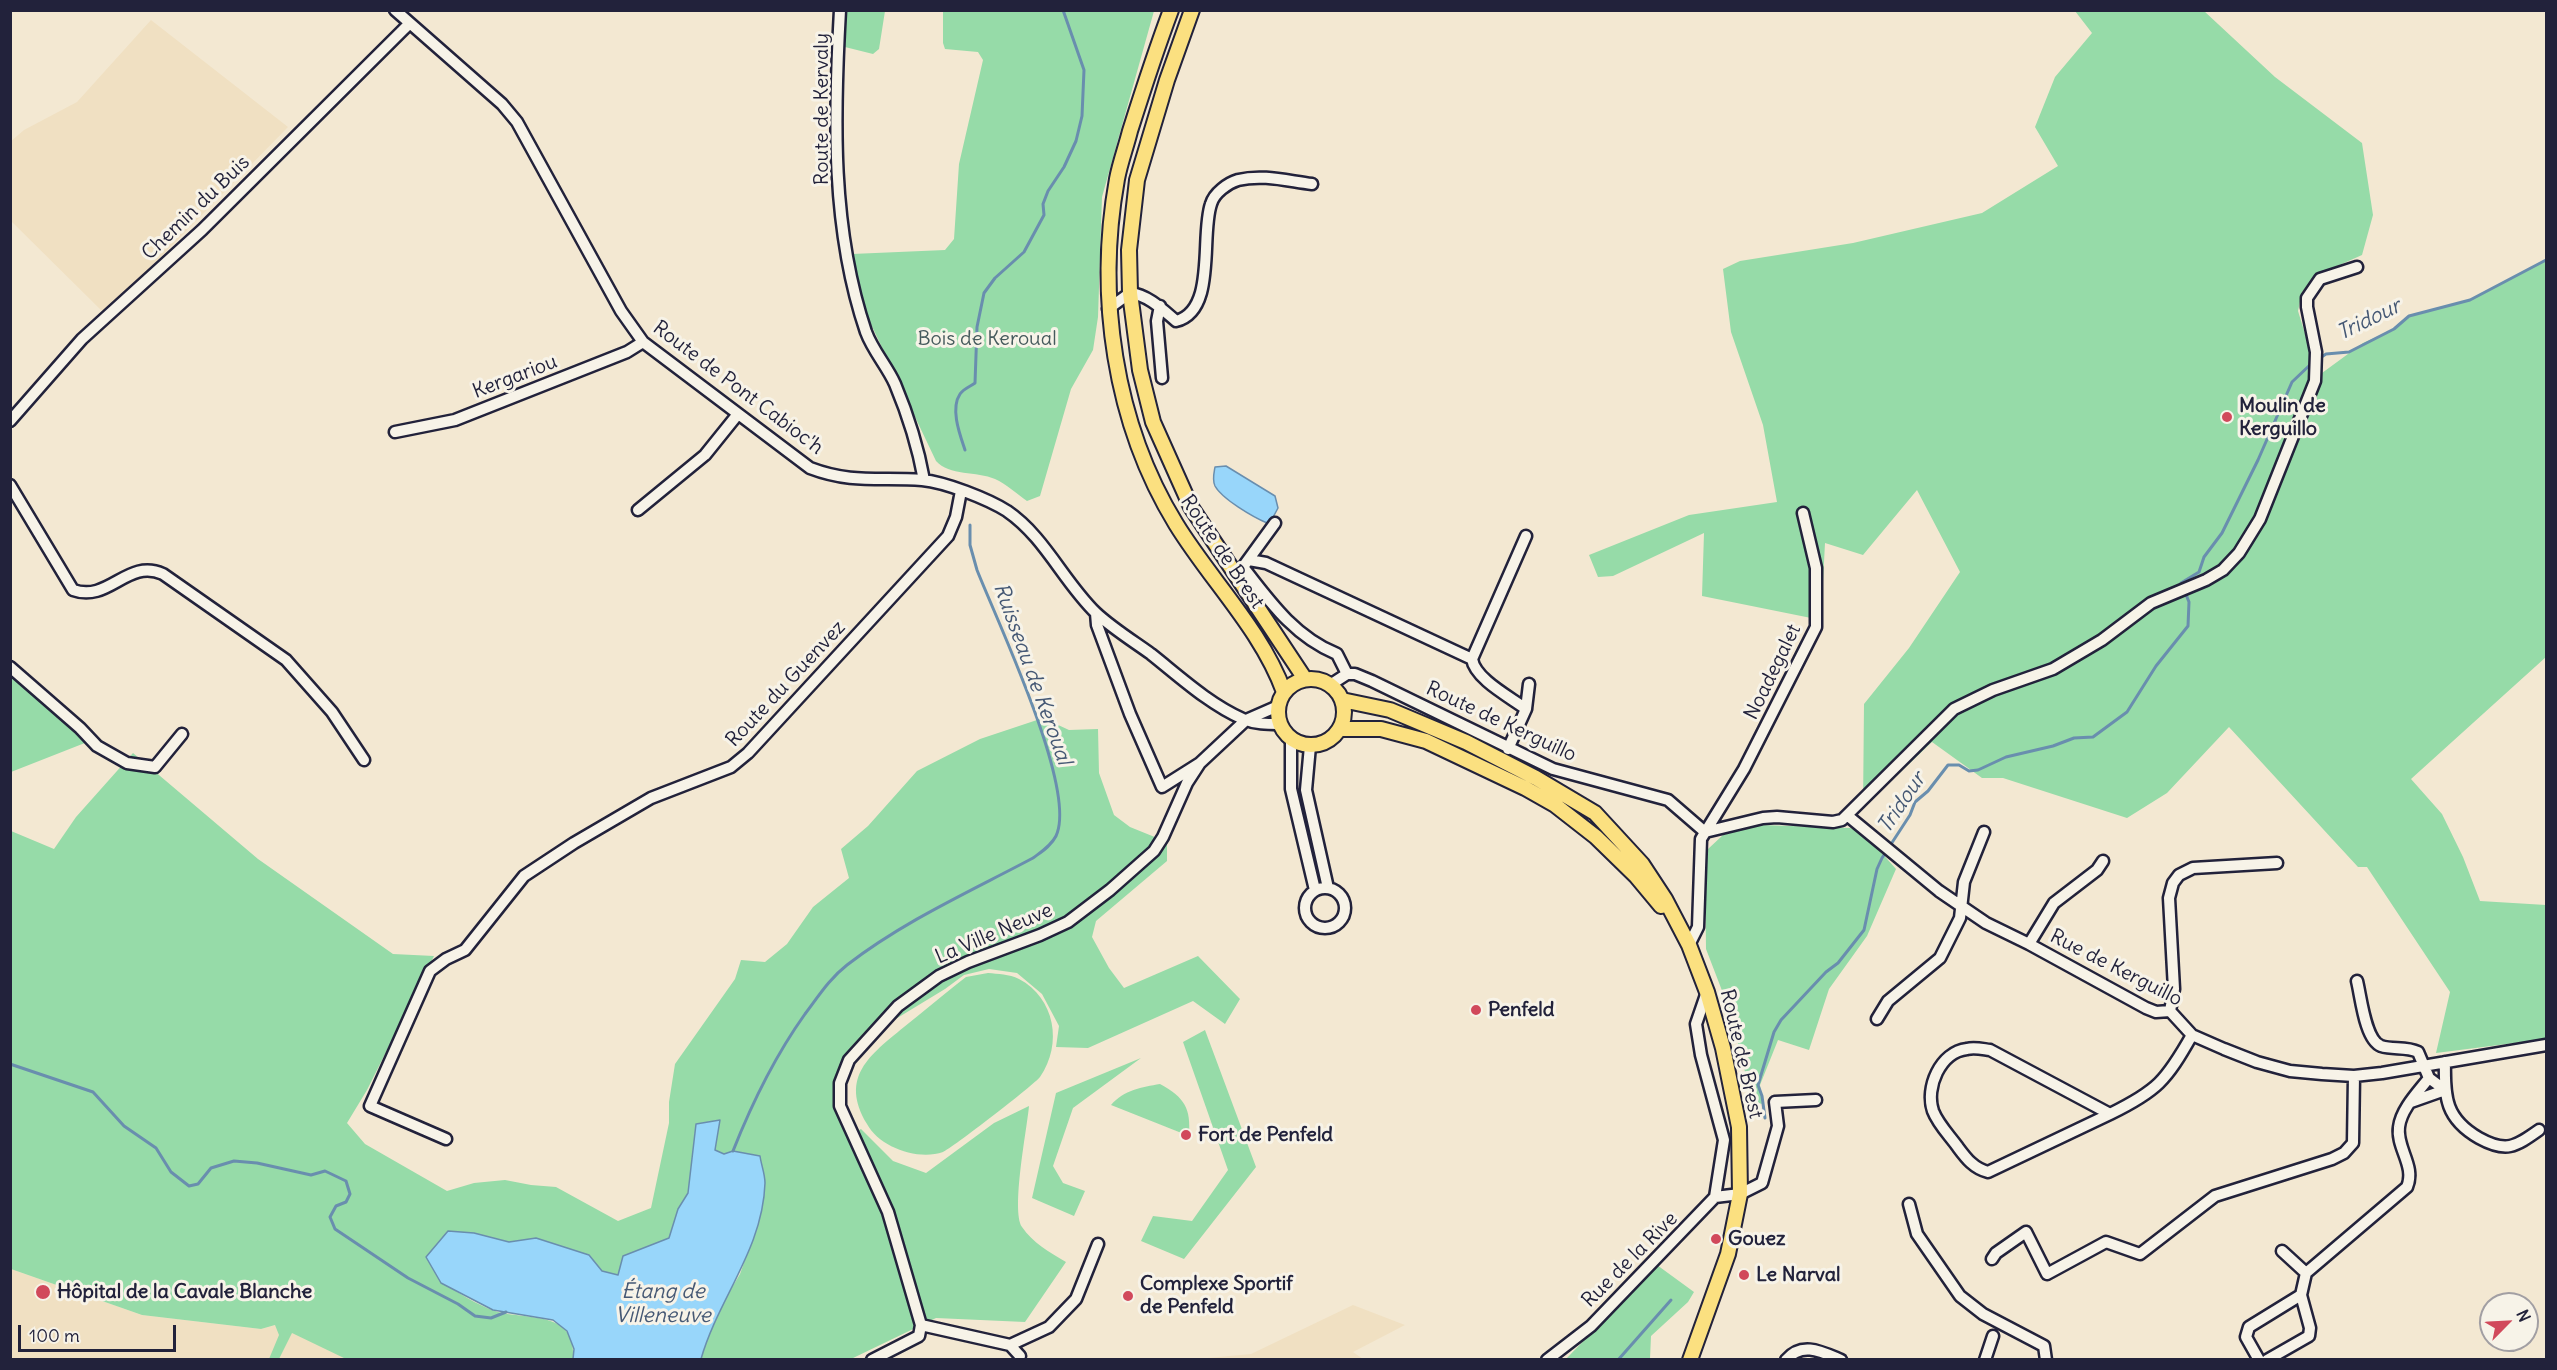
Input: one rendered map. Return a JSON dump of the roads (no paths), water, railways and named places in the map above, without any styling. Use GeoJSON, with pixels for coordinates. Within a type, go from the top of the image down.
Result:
{"type":"FeatureCollection","features":[{"type":"Feature","properties":{"kind":"main road","name":"Route de Brest"},"geometry":{"type":"LineString","coordinates":[[1171,10],[1144,84],[1117,177],[1107,244],[1108,309],[1122,390],[1134,433],[1156,486],[1175,524],[1262,645],[1284,692]]}},
{"type":"Feature","properties":{"kind":"main road","name":"Route de Brest"},"geometry":{"type":"LineString","coordinates":[[1192,10],[1167,80],[1137,180],[1129,250],[1130,293],[1140,370],[1153,422],[1191,507],[1305,679]]}},
{"type":"Feature","properties":{"kind":"main road"},"geometry":{"type":"LineString","coordinates":[[1305,679],[1318,680],[1330,685],[1342,700],[1344,710],[1340,729],[1322,744],[1310,746],[1291,740],[1279,724],[1278,706],[1284,692],[1293,684],[1305,679]]}},
{"type":"Feature","properties":{"kind":"main road","name":"Route de Brest"},"geometry":{"type":"LineString","coordinates":[[1342,700],[1390,710],[1466,742],[1536,778],[1594,813],[1642,864],[1665,899],[1689,945],[1707,992],[1723,1048],[1739,1127],[1740,1194],[1728,1254],[1690,1359]]}},
{"type":"Feature","properties":{"kind":"main road","name":"Route de Brest"},"geometry":{"type":"LineString","coordinates":[[1340,729],[1381,729],[1426,741],[1525,788],[1554,806],[1604,845],[1636,876],[1680,929]]}},
{"type":"Feature","properties":{"kind":"street","name":"Route de Pont Cabioc'h"},"geometry":{"type":"LineString","coordinates":[[395,10],[502,104],[517,122],[621,311],[643,342],[810,468],[833,476],[859,480],[924,480],[996,504],[1023,523],[1039,539],[1096,613],[1218,706],[1246,720],[1279,724]]}},
{"type":"Feature","properties":{"kind":"street","name":"Route de Kervaly"},"geometry":{"type":"LineString","coordinates":[[840,10],[836,89],[836,168],[849,263],[867,333],[894,382],[911,427],[924,480]]}},
{"type":"Feature","properties":{"kind":"street","name":"Chemin du Buis"},"geometry":{"type":"LineString","coordinates":[[10,421],[82,339],[202,230],[409,24]]}},
{"type":"Feature","properties":{"kind":"street"},"geometry":{"type":"LineString","coordinates":[[1108,309],[1130,293],[1139,294],[1160,306],[1176,321],[1187,318],[1193,310],[1203,284],[1211,203],[1219,191],[1236,181],[1262,177],[1312,184]]}},
{"type":"Feature","properties":{"kind":"street"},"geometry":{"type":"LineString","coordinates":[[1689,945],[1698,927],[1701,839],[1705,832],[1762,818],[1777,817],[1833,822],[1848,816],[1871,789],[1954,709],[1993,690],[2053,669],[2082,654],[2151,603],[2206,580],[2223,570],[2239,553],[2260,519],[2315,381],[2316,352],[2307,298],[2320,279],[2357,267]]}},
{"type":"Feature","properties":{"kind":"street"},"geometry":{"type":"LineString","coordinates":[[1160,306],[1156,321],[1162,378]]}},
{"type":"Feature","properties":{"kind":"street","name":"Kergariou"},"geometry":{"type":"LineString","coordinates":[[395,432],[455,420],[627,352],[643,342]]}},
{"type":"Feature","properties":{"kind":"street"},"geometry":{"type":"LineString","coordinates":[[638,510],[705,455],[738,414]]}},
{"type":"Feature","properties":{"kind":"street"},"geometry":{"type":"LineString","coordinates":[[10,485],[73,590],[85,594],[99,592],[139,571],[156,570],[163,574],[286,660],[332,712],[364,760]]}},
{"type":"Feature","properties":{"kind":"street","name":"Route du Guenvez"},"geometry":{"type":"LineString","coordinates":[[446,1139],[370,1106],[430,971],[446,959],[465,950],[524,876],[574,843],[651,798],[731,767],[748,753],[948,536],[956,517],[961,491]]}},
{"type":"Feature","properties":{"kind":"street","name":"Noadegalet"},"geometry":{"type":"LineString","coordinates":[[1705,832],[1744,769],[1816,627],[1816,568],[1803,513]]}},
{"type":"Feature","properties":{"kind":"street"},"geometry":{"type":"LineString","coordinates":[[1275,523],[1244,567],[1269,601],[1293,627],[1316,645],[1337,654],[1347,674],[1330,685]]}},
{"type":"Feature","properties":{"kind":"street"},"geometry":{"type":"LineString","coordinates":[[1526,536],[1472,659],[1474,668],[1481,676],[1526,709]]}},
{"type":"Feature","properties":{"kind":"street"},"geometry":{"type":"LineString","coordinates":[[1249,560],[1266,563],[1472,659]]}},
{"type":"Feature","properties":{"kind":"street"},"geometry":{"type":"LineString","coordinates":[[1096,613],[1097,625],[1130,714],[1162,787],[1200,763],[1246,720],[1278,706]]}},
{"type":"Feature","properties":{"kind":"street"},"geometry":{"type":"LineString","coordinates":[[10,667],[72,720],[97,746],[127,763],[155,767],[182,734]]}},
{"type":"Feature","properties":{"kind":"street","name":"Route de Kerguillo"},"geometry":{"type":"LineString","coordinates":[[1347,674],[1355,674],[1372,681],[1553,769],[1668,800],[1705,832]]}},
{"type":"Feature","properties":{"kind":"street"},"geometry":{"type":"LineString","coordinates":[[1508,749],[1526,709],[1529,684]]}},
{"type":"Feature","properties":{"kind":"street"},"geometry":{"type":"LineString","coordinates":[[1291,740],[1291,789],[1315,890]]}},
{"type":"Feature","properties":{"kind":"street"},"geometry":{"type":"LineString","coordinates":[[1310,746],[1306,790],[1328,888]]}},
{"type":"Feature","properties":{"kind":"street","name":"La Ville Neuve"},"geometry":{"type":"LineString","coordinates":[[921,1325],[888,1212],[840,1106],[840,1083],[849,1060],[898,1006],[939,976],[1068,922],[1110,890],[1154,851],[1163,837],[1187,783],[1200,763]]}},
{"type":"Feature","properties":{"kind":"street","name":"Rue de Kerguillo"},"geometry":{"type":"LineString","coordinates":[[1848,816],[1877,837],[1939,891],[1986,923],[2146,1008],[2156,1012],[2170,1011],[2192,1035],[2257,1062],[2290,1071],[2354,1076],[2547,1045]]}},
{"type":"Feature","properties":{"kind":"street"},"geometry":{"type":"LineString","coordinates":[[1877,1019],[1888,1001],[1940,957],[1960,918],[1964,882],[1984,832]]}},
{"type":"Feature","properties":{"kind":"street"},"geometry":{"type":"LineString","coordinates":[[2029,944],[2054,903],[2097,870],[2103,861]]}},
{"type":"Feature","properties":{"kind":"street"},"geometry":{"type":"LineString","coordinates":[[2170,1011],[2174,989],[2169,898],[2173,884],[2180,876],[2193,868],[2277,863]]}},
{"type":"Feature","properties":{"kind":"street"},"geometry":{"type":"LineString","coordinates":[[1328,888],[1338,892],[1345,904],[1342,919],[1330,927],[1317,926],[1306,915],[1305,902],[1315,890],[1328,888]]}},
{"type":"Feature","properties":{"kind":"street"},"geometry":{"type":"LineString","coordinates":[[2357,981],[2369,1033],[2373,1041],[2381,1046],[2409,1048],[2418,1052],[2429,1078],[2445,1090]]}},
{"type":"Feature","properties":{"kind":"street"},"geometry":{"type":"LineString","coordinates":[[1707,992],[1696,1024],[1724,1140],[1715,1197],[1740,1194],[1762,1183],[1778,1126],[1775,1102],[1816,1100]]}},
{"type":"Feature","properties":{"kind":"street"},"geometry":{"type":"LineString","coordinates":[[2110,1114],[1990,1050],[1978,1048],[1964,1049],[1951,1056],[1940,1067],[1933,1081],[1930,1097],[1939,1122],[1968,1161],[1978,1169],[1988,1172],[1999,1168],[2143,1098],[2173,1069],[2192,1035]]}},
{"type":"Feature","properties":{"kind":"street"},"geometry":{"type":"LineString","coordinates":[[2445,1062],[2445,1090],[2455,1120],[2464,1130],[2494,1146],[2506,1148],[2520,1143],[2538,1130]]}},
{"type":"Feature","properties":{"kind":"street"},"geometry":{"type":"LineString","coordinates":[[1992,1259],[1996,1253],[2026,1232],[2047,1274],[2106,1242],[2140,1254],[2215,1196],[2332,1159],[2344,1153],[2353,1143],[2354,1076]]}},
{"type":"Feature","properties":{"kind":"street"},"geometry":{"type":"LineString","coordinates":[[2267,1359],[2309,1336],[2310,1328],[2301,1295],[2306,1273],[2407,1187],[2411,1177],[2398,1127],[2411,1102],[2429,1078]]}},
{"type":"Feature","properties":{"kind":"street"},"geometry":{"type":"LineString","coordinates":[[2411,1102],[2445,1090]]}},
{"type":"Feature","properties":{"kind":"street","name":"Rue de la Rive"},"geometry":{"type":"LineString","coordinates":[[1547,1359],[1591,1326],[1715,1197]]}},
{"type":"Feature","properties":{"kind":"street"},"geometry":{"type":"LineString","coordinates":[[1909,1204],[1917,1234],[1960,1296],[1983,1314],[2044,1346],[2046,1359]]}},
{"type":"Feature","properties":{"kind":"street"},"geometry":{"type":"LineString","coordinates":[[1010,1346],[1049,1327],[1076,1299],[1098,1244]]}},
{"type":"Feature","properties":{"kind":"street"},"geometry":{"type":"LineString","coordinates":[[2282,1251],[2306,1273]]}},
{"type":"Feature","properties":{"kind":"street"},"geometry":{"type":"LineString","coordinates":[[2259,1359],[2246,1337],[2249,1327],[2301,1295]]}},
{"type":"Feature","properties":{"kind":"street"},"geometry":{"type":"LineString","coordinates":[[872,1359],[919,1336],[921,1325],[1010,1346],[1020,1356]]}},
{"type":"Feature","properties":{"kind":"street"},"geometry":{"type":"LineString","coordinates":[[1985,1359],[1993,1336]]}},
{"type":"Feature","properties":{"kind":"street"},"geometry":{"type":"LineString","coordinates":[[1786,1359],[1796,1351],[1814,1348],[1841,1359]]}},
{"type":"Feature","properties":{"kind":"water"},"geometry":{"type":"Polygon","coordinates":[[[1226,466],[1275,496],[1278,508],[1271,521],[1267,523],[1254,517],[1219,491],[1214,481],[1215,467],[1226,466]]]}},
{"type":"Feature","properties":{"kind":"water","name":"Étang de Villeneuve"},"geometry":{"type":"Polygon","coordinates":[[[720,1120],[715,1150],[724,1154],[733,1151],[760,1156],[765,1183],[757,1230],[718,1315],[701,1359],[573,1359],[574,1349],[567,1331],[553,1320],[493,1310],[441,1283],[426,1257],[448,1231],[474,1233],[509,1242],[536,1238],[589,1255],[602,1271],[618,1275],[623,1256],[669,1238],[678,1209],[688,1193],[696,1124],[720,1120]]]}},
{"type":"Feature","properties":{"kind":"waterway","name":"Ruisseau de Keroual"},"geometry":{"type":"LineString","coordinates":[[965,450],[957,422],[956,407],[961,392],[975,383],[977,327],[984,293],[995,278],[1024,252],[1044,215],[1043,204],[1048,191],[1064,167],[1076,141],[1082,116],[1084,70],[1063,10]]}},
{"type":"Feature","properties":{"kind":"waterway","name":"Tridour"},"geometry":{"type":"LineString","coordinates":[[2320,358],[2326,354],[2349,352],[2394,329],[2409,316],[2470,300],[2546,260]]}},
{"type":"Feature","properties":{"kind":"waterway","name":"Tridour"},"geometry":{"type":"LineString","coordinates":[[2181,583],[2199,572],[2204,557],[2222,533],[2258,460],[2292,382],[2312,363]]}},
{"type":"Feature","properties":{"kind":"waterway","name":"Ruisseau de Keroual"},"geometry":{"type":"LineString","coordinates":[[733,1151],[756,1098],[784,1046],[819,995],[841,970],[891,934],[1033,858],[1049,846],[1056,836],[1060,813],[1056,782],[1046,745],[1017,664],[977,570],[970,545],[970,525]]}},
{"type":"Feature","properties":{"kind":"waterway","name":"Tridour"},"geometry":{"type":"LineString","coordinates":[[1765,1118],[1758,1085],[1774,1032],[1781,1020],[1826,972],[1838,963],[1864,930],[1877,869],[1910,815],[1915,802],[1928,791],[1948,765],[1959,765],[1969,771],[1978,770],[2006,757],[2053,746],[2074,738],[2093,737],[2127,712],[2156,666],[2188,626],[2189,602],[2185,592]]}},
{"type":"Feature","properties":{"kind":"waterway"},"geometry":{"type":"LineString","coordinates":[[10,1064],[93,1092],[124,1126],[156,1148],[171,1172],[189,1186],[198,1184],[211,1168],[234,1161],[257,1163],[311,1175],[325,1171],[346,1181],[350,1194],[346,1202],[336,1206],[330,1217],[335,1229],[408,1278],[458,1304],[475,1316],[491,1318],[506,1312]]}},
{"type":"Feature","properties":{"kind":"waterway","name":"Tridour"},"geometry":{"type":"LineString","coordinates":[[1618,1360],[1671,1300]]}},
{"type":"Feature","properties":{"kind":"place","name":"Moulin de Kerguillo"},"geometry":{"type":"Point","coordinates":[2227,417]}},
{"type":"Feature","properties":{"kind":"place","name":"Penfeld"},"geometry":{"type":"Point","coordinates":[1476,1010]}},
{"type":"Feature","properties":{"kind":"place","name":"Fort de Penfeld"},"geometry":{"type":"Point","coordinates":[1186,1135]}},
{"type":"Feature","properties":{"kind":"place","name":"Gouez"},"geometry":{"type":"Point","coordinates":[1716,1239]}},
{"type":"Feature","properties":{"kind":"place","name":"Le Narval"},"geometry":{"type":"Point","coordinates":[1744,1275]}},
{"type":"Feature","properties":{"kind":"place","name":"Hôpital de la Cavale Blanche"},"geometry":{"type":"Point","coordinates":[43,1292]}},
{"type":"Feature","properties":{"kind":"place","name":"Complexe Sportif de Penfeld"},"geometry":{"type":"Point","coordinates":[1128,1296]}},
{"type":"Feature","properties":{"kind":"park label","name":"Bois de Keroual"},"geometry":{"type":"Point","coordinates":[987,339]}}]}
